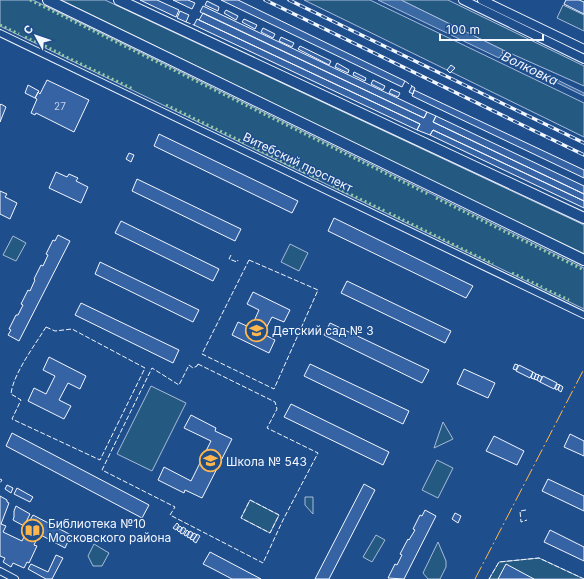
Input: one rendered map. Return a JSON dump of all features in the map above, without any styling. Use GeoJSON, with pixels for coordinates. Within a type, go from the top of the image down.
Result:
{"type":"FeatureCollection","features":[{"type":"Feature","properties":{"kind":"main road"},"geometry":{"type":"LineString","coordinates":[[48,0],[584,260]]}},
{"type":"Feature","properties":{"kind":"main road"},"geometry":{"type":"LineString","coordinates":[[119,0],[584,218]]}},
{"type":"Feature","properties":{"kind":"street"},"geometry":{"type":"LineString","coordinates":[[463,0],[584,59]]}},
{"type":"Feature","properties":{"kind":"street"},"geometry":{"type":"LineString","coordinates":[[482,0],[584,49]]}},
{"type":"Feature","properties":{"kind":"street","name":"Витебский проспект"},"geometry":{"type":"LineString","coordinates":[[0,33],[584,315]]}},
{"type":"Feature","properties":{"kind":"street"},"geometry":{"type":"LineString","coordinates":[[0,571],[15,579]]}},
{"type":"Feature","properties":{"kind":"shaded area"},"geometry":{"type":"Polygon","coordinates":[[[0,0],[33,0],[584,268],[584,309],[0,26],[0,0]]]}},
{"type":"Feature","properties":{"kind":"shaded area"},"geometry":{"type":"Polygon","coordinates":[[[61,0],[105,0],[584,225],[584,255],[61,0]]]}},
{"type":"Feature","properties":{"kind":"shaded area"},"geometry":{"type":"Polygon","coordinates":[[[304,0],[370,0],[584,103],[584,137],[304,0]]]}},
{"type":"Feature","properties":{"kind":"shaded area"},"geometry":{"type":"Polygon","coordinates":[[[401,0],[448,0],[584,66],[584,86],[503,50],[401,0]]]}},
{"type":"Feature","properties":{"kind":"shaded area"},"geometry":{"type":"Polygon","coordinates":[[[563,5],[584,15],[584,31],[557,18],[563,5]]]}},
{"type":"Feature","properties":{"kind":"shaded area"},"geometry":{"type":"Polygon","coordinates":[[[13,236],[26,243],[16,261],[3,255],[13,236]]]}},
{"type":"Feature","properties":{"kind":"shaded area"},"geometry":{"type":"Polygon","coordinates":[[[290,244],[308,253],[299,271],[281,262],[290,244]]]}},
{"type":"Feature","properties":{"kind":"shaded area"},"geometry":{"type":"Polygon","coordinates":[[[151,386],[186,403],[152,471],[117,454],[151,386]]]}},
{"type":"Feature","properties":{"kind":"shaded area"},"geometry":{"type":"Polygon","coordinates":[[[443,422],[453,439],[434,448],[443,422]]]}},
{"type":"Feature","properties":{"kind":"shaded area"},"geometry":{"type":"Polygon","coordinates":[[[437,460],[453,468],[438,498],[422,490],[437,460]]]}},
{"type":"Feature","properties":{"kind":"shaded area"},"geometry":{"type":"Polygon","coordinates":[[[305,497],[313,497],[313,514],[305,505],[305,497]]]}},
{"type":"Feature","properties":{"kind":"shaded area"},"geometry":{"type":"Polygon","coordinates":[[[250,500],[279,515],[270,533],[241,518],[250,500]]]}},
{"type":"Feature","properties":{"kind":"shaded area"},"geometry":{"type":"Polygon","coordinates":[[[376,535],[385,540],[372,562],[363,557],[376,535]]]}},
{"type":"Feature","properties":{"kind":"shaded area"},"geometry":{"type":"Polygon","coordinates":[[[438,542],[446,561],[446,567],[440,579],[428,579],[423,573],[438,542]]]}},
{"type":"Feature","properties":{"kind":"shaded area"},"geometry":{"type":"Polygon","coordinates":[[[94,544],[109,553],[102,566],[93,566],[88,556],[94,544]]]}},
{"type":"Feature","properties":{"kind":"shaded area"},"geometry":{"type":"Polygon","coordinates":[[[539,558],[584,579],[489,579],[499,562],[539,558]]]}},
{"type":"Feature","properties":{"kind":"water","name":"Волковка"},"geometry":{"type":"Polygon","coordinates":[[[378,0],[401,0],[503,50],[502,53],[584,93],[584,96],[501,55],[499,58],[378,0]]]}},
{"type":"Feature","properties":{"kind":"building"},"geometry":{"type":"Polygon","coordinates":[[[140,0],[157,0],[179,10],[176,17],[140,0]]]}},
{"type":"Feature","properties":{"kind":"building"},"geometry":{"type":"Polygon","coordinates":[[[173,0],[188,0],[195,3],[192,9],[173,0]]]}},
{"type":"Feature","properties":{"kind":"building"},"geometry":{"type":"Polygon","coordinates":[[[221,0],[238,0],[405,81],[402,87],[221,0]]]}},
{"type":"Feature","properties":{"kind":"building"},"geometry":{"type":"Polygon","coordinates":[[[566,0],[579,0],[584,2],[584,14],[564,4],[566,0]]]}},
{"type":"Feature","properties":{"kind":"building"},"geometry":{"type":"Polygon","coordinates":[[[207,1],[219,7],[218,11],[205,5],[207,1]]]}},
{"type":"Feature","properties":{"kind":"building"},"geometry":{"type":"Polygon","coordinates":[[[203,6],[427,112],[424,118],[200,12],[203,6]]]}},
{"type":"Feature","properties":{"kind":"building"},"geometry":{"type":"Polygon","coordinates":[[[226,10],[238,16],[236,20],[224,13],[226,10]]]}},
{"type":"Feature","properties":{"kind":"building"},"geometry":{"type":"Polygon","coordinates":[[[180,11],[189,15],[186,22],[177,18],[180,11]]]}},
{"type":"Feature","properties":{"kind":"building"},"geometry":{"type":"Polygon","coordinates":[[[203,13],[424,118],[427,112],[436,116],[433,122],[584,194],[584,201],[433,130],[430,135],[417,130],[420,124],[199,20],[203,13]]]}},
{"type":"Feature","properties":{"kind":"building"},"geometry":{"type":"Polygon","coordinates":[[[197,19],[420,124],[417,130],[194,25],[197,19]]]}},
{"type":"Feature","properties":{"kind":"building"},"geometry":{"type":"Polygon","coordinates":[[[244,19],[257,25],[255,29],[242,22],[244,19]]]}},
{"type":"Feature","properties":{"kind":"building"},"geometry":{"type":"Polygon","coordinates":[[[263,28],[275,34],[273,38],[261,32],[263,28]]]}},
{"type":"Feature","properties":{"kind":"building"},"geometry":{"type":"Polygon","coordinates":[[[281,37],[294,43],[292,47],[279,41],[281,37]]]}},
{"type":"Feature","properties":{"kind":"building"},"geometry":{"type":"Polygon","coordinates":[[[300,46],[331,61],[329,65],[298,49],[300,46]]]}},
{"type":"Feature","properties":{"kind":"building"},"geometry":{"type":"Polygon","coordinates":[[[337,63],[349,70],[348,73],[335,67],[337,63]]]}},
{"type":"Feature","properties":{"kind":"building"},"geometry":{"type":"Polygon","coordinates":[[[451,65],[455,68],[450,73],[447,70],[451,65]]]}},
{"type":"Feature","properties":{"kind":"building"},"geometry":{"type":"Polygon","coordinates":[[[354,72],[366,78],[365,81],[353,75],[354,72]]]}},
{"type":"Feature","properties":{"kind":"building"},"geometry":{"type":"Polygon","coordinates":[[[47,80],[89,100],[74,132],[36,113],[35,115],[31,113],[37,99],[35,98],[38,92],[40,94],[47,80]]]}},
{"type":"Feature","properties":{"kind":"building"},"geometry":{"type":"Polygon","coordinates":[[[373,80],[385,86],[383,90],[371,84],[373,80]]]}},
{"type":"Feature","properties":{"kind":"building"},"geometry":{"type":"Polygon","coordinates":[[[28,85],[39,91],[35,98],[25,93],[28,85]]]}},
{"type":"Feature","properties":{"kind":"building"},"geometry":{"type":"Polygon","coordinates":[[[412,86],[415,88],[413,94],[409,92],[412,86]]]}},
{"type":"Feature","properties":{"kind":"building"},"geometry":{"type":"Polygon","coordinates":[[[391,89],[400,93],[398,97],[389,93],[391,89]]]}},
{"type":"Feature","properties":{"kind":"building"},"geometry":{"type":"Polygon","coordinates":[[[414,90],[584,170],[584,178],[412,96],[414,90]]]}},
{"type":"Feature","properties":{"kind":"building"},"geometry":{"type":"Polygon","coordinates":[[[1,104],[6,107],[0,122],[0,105],[1,104]]]}},
{"type":"Feature","properties":{"kind":"building"},"geometry":{"type":"Polygon","coordinates":[[[436,116],[584,186],[584,194],[433,122],[436,116]]]}},
{"type":"Feature","properties":{"kind":"building"},"geometry":{"type":"Polygon","coordinates":[[[433,130],[584,201],[584,208],[430,135],[433,130]]]}},
{"type":"Feature","properties":{"kind":"building"},"geometry":{"type":"Polygon","coordinates":[[[159,134],[298,201],[292,213],[154,146],[159,134]]]}},
{"type":"Feature","properties":{"kind":"building"},"geometry":{"type":"Polygon","coordinates":[[[129,153],[134,155],[131,162],[126,159],[129,153]]]}},
{"type":"Feature","properties":{"kind":"building"},"geometry":{"type":"Polygon","coordinates":[[[56,172],[67,177],[69,174],[78,178],[76,181],[88,187],[81,203],[49,188],[56,172]]]}},
{"type":"Feature","properties":{"kind":"building"},"geometry":{"type":"Polygon","coordinates":[[[137,179],[241,229],[235,241],[132,191],[137,179]]]}},
{"type":"Feature","properties":{"kind":"building"},"geometry":{"type":"Polygon","coordinates":[[[0,191],[7,194],[5,197],[17,203],[10,219],[0,214],[0,191]]]}},
{"type":"Feature","properties":{"kind":"building"},"geometry":{"type":"Polygon","coordinates":[[[334,218],[473,286],[466,298],[328,231],[334,218]]]}},
{"type":"Feature","properties":{"kind":"building"},"geometry":{"type":"Polygon","coordinates":[[[121,221],[219,269],[213,281],[115,233],[121,221]]]}},
{"type":"Feature","properties":{"kind":"building"},"geometry":{"type":"Polygon","coordinates":[[[58,235],[70,241],[19,341],[8,335],[11,330],[9,329],[23,305],[21,304],[28,290],[30,291],[41,265],[43,266],[48,255],[46,254],[53,240],[55,241],[58,235]]]}},
{"type":"Feature","properties":{"kind":"building"},"geometry":{"type":"Polygon","coordinates":[[[100,262],[199,310],[193,322],[95,274],[100,262]]]}},
{"type":"Feature","properties":{"kind":"building"},"geometry":{"type":"Polygon","coordinates":[[[347,281],[451,331],[445,343],[341,293],[347,281]]]}},
{"type":"Feature","properties":{"kind":"building"},"geometry":{"type":"Polygon","coordinates":[[[253,292],[290,310],[284,322],[272,317],[263,334],[275,340],[269,353],[232,335],[238,322],[251,328],[259,310],[247,304],[253,292]]]}},
{"type":"Feature","properties":{"kind":"building"},"geometry":{"type":"Polygon","coordinates":[[[81,303],[179,350],[173,363],[75,315],[81,303]]]}},
{"type":"Feature","properties":{"kind":"building"},"geometry":{"type":"Polygon","coordinates":[[[330,323],[429,370],[422,383],[324,335],[330,323]]]}},
{"type":"Feature","properties":{"kind":"building"},"geometry":{"type":"Polygon","coordinates":[[[49,357],[86,376],[80,389],[68,383],[59,400],[71,406],[64,419],[28,401],[34,388],[46,394],[55,376],[43,370],[49,357]]]}},
{"type":"Feature","properties":{"kind":"building"},"geometry":{"type":"Polygon","coordinates":[[[310,364],[409,411],[403,424],[304,376],[310,364]]]}},
{"type":"Feature","properties":{"kind":"building"},"geometry":{"type":"Polygon","coordinates":[[[515,364],[518,365],[516,370],[513,369],[515,364]]]}},
{"type":"Feature","properties":{"kind":"building"},"geometry":{"type":"Polygon","coordinates":[[[519,365],[533,372],[530,378],[516,371],[519,365]]]}},
{"type":"Feature","properties":{"kind":"building"},"geometry":{"type":"Polygon","coordinates":[[[464,369],[495,383],[488,398],[457,384],[464,369]]]}},
{"type":"Feature","properties":{"kind":"building"},"geometry":{"type":"Polygon","coordinates":[[[533,372],[536,374],[534,379],[531,378],[533,372]]]}},
{"type":"Feature","properties":{"kind":"building"},"geometry":{"type":"Polygon","coordinates":[[[536,374],[539,375],[537,380],[534,379],[536,374]]]}},
{"type":"Feature","properties":{"kind":"building"},"geometry":{"type":"Polygon","coordinates":[[[539,375],[542,377],[540,382],[537,380],[539,375]]]}},
{"type":"Feature","properties":{"kind":"building"},"geometry":{"type":"Polygon","coordinates":[[[543,376],[557,383],[554,389],[540,382],[543,376]]]}},
{"type":"Feature","properties":{"kind":"building"},"geometry":{"type":"Polygon","coordinates":[[[557,384],[560,385],[557,390],[555,389],[557,384]]]}},
{"type":"Feature","properties":{"kind":"building"},"geometry":{"type":"Polygon","coordinates":[[[560,385],[563,387],[561,392],[558,390],[560,385]]]}},
{"type":"Feature","properties":{"kind":"building"},"geometry":{"type":"Polygon","coordinates":[[[291,404],[389,452],[383,465],[284,417],[291,404]]]}},
{"type":"Feature","properties":{"kind":"building"},"geometry":{"type":"Polygon","coordinates":[[[191,415],[216,428],[215,431],[232,439],[202,498],[185,490],[184,493],[158,480],[164,467],[191,481],[211,441],[184,428],[191,415]]]}},
{"type":"Feature","properties":{"kind":"building"},"geometry":{"type":"Polygon","coordinates":[[[12,433],[149,505],[142,518],[6,446],[12,433]]]}},
{"type":"Feature","properties":{"kind":"building"},"geometry":{"type":"Polygon","coordinates":[[[570,434],[584,441],[584,456],[564,447],[570,434]]]}},
{"type":"Feature","properties":{"kind":"building"},"geometry":{"type":"Polygon","coordinates":[[[494,436],[524,451],[517,465],[486,451],[494,436]]]}},
{"type":"Feature","properties":{"kind":"building"},"geometry":{"type":"Polygon","coordinates":[[[548,479],[584,496],[584,511],[542,491],[548,479]]]}},
{"type":"Feature","properties":{"kind":"building"},"geometry":{"type":"Polygon","coordinates":[[[364,484],[375,490],[329,579],[315,579],[364,484]]]}},
{"type":"Feature","properties":{"kind":"building"},"geometry":{"type":"Polygon","coordinates":[[[7,485],[13,488],[11,493],[5,489],[7,485]]]}},
{"type":"Feature","properties":{"kind":"building"},"geometry":{"type":"Polygon","coordinates":[[[17,488],[33,497],[30,502],[14,494],[17,488]]]}},
{"type":"Feature","properties":{"kind":"building"},"geometry":{"type":"Polygon","coordinates":[[[0,496],[9,503],[1,524],[6,526],[3,532],[22,541],[28,529],[26,527],[33,515],[71,535],[65,548],[39,534],[34,545],[37,546],[29,563],[27,562],[24,568],[13,563],[11,567],[3,562],[5,558],[0,556],[0,496]]]}},
{"type":"Feature","properties":{"kind":"building"},"geometry":{"type":"Polygon","coordinates":[[[16,506],[30,514],[24,526],[13,520],[16,506]]]}},
{"type":"Feature","properties":{"kind":"building"},"geometry":{"type":"Polygon","coordinates":[[[425,510],[436,516],[404,579],[388,578],[395,564],[397,565],[402,555],[400,554],[408,539],[409,540],[415,530],[413,529],[420,515],[422,516],[425,510]]]}},
{"type":"Feature","properties":{"kind":"building"},"geometry":{"type":"Polygon","coordinates":[[[455,513],[461,516],[458,523],[452,519],[455,513]]]}},
{"type":"Feature","properties":{"kind":"building"},"geometry":{"type":"Polygon","coordinates":[[[177,523],[179,525],[176,530],[173,528],[177,523]]]}},
{"type":"Feature","properties":{"kind":"building"},"geometry":{"type":"Polygon","coordinates":[[[180,526],[182,528],[179,532],[177,530],[180,526]]]}},
{"type":"Feature","properties":{"kind":"building"},"geometry":{"type":"Polygon","coordinates":[[[183,527],[186,529],[183,534],[180,533],[183,527]]]}},
{"type":"Feature","properties":{"kind":"building"},"geometry":{"type":"Polygon","coordinates":[[[187,530],[189,532],[186,536],[184,535],[187,530]]]}},
{"type":"Feature","properties":{"kind":"building"},"geometry":{"type":"Polygon","coordinates":[[[550,530],[584,547],[584,561],[544,542],[550,530]]]}},
{"type":"Feature","properties":{"kind":"building"},"geometry":{"type":"Polygon","coordinates":[[[190,531],[193,533],[190,538],[187,537],[190,531]]]}},
{"type":"Feature","properties":{"kind":"building"},"geometry":{"type":"Polygon","coordinates":[[[194,533],[197,535],[193,540],[190,539],[194,533]]]}},
{"type":"Feature","properties":{"kind":"building"},"geometry":{"type":"Polygon","coordinates":[[[197,534],[200,536],[196,543],[193,541],[197,534]]]}},
{"type":"Feature","properties":{"kind":"building"},"geometry":{"type":"Polygon","coordinates":[[[210,552],[261,579],[232,579],[203,564],[210,552]]]}},
{"type":"Feature","properties":{"kind":"building"},"geometry":{"type":"Polygon","coordinates":[[[56,555],[63,558],[52,579],[46,579],[28,569],[31,564],[48,572],[56,555]]]}},
{"type":"Feature","properties":{"kind":"building"},"geometry":{"type":"Polygon","coordinates":[[[506,564],[534,579],[498,579],[506,564]]]}},
{"type":"Feature","properties":{"kind":"railway"},"geometry":{"type":"LineString","coordinates":[[265,0],[584,155]]}},
{"type":"Feature","properties":{"kind":"railway"},"geometry":{"type":"LineString","coordinates":[[289,0],[584,143]]}},
{"type":"Feature","properties":{"kind":"hedge"},"geometry":{"type":"LineString","coordinates":[[30,0],[428,194]]}},
{"type":"Feature","properties":{"kind":"hedge"},"geometry":{"type":"LineString","coordinates":[[0,25],[19,34]]}},
{"type":"Feature","properties":{"kind":"hedge"},"geometry":{"type":"LineString","coordinates":[[25,37],[45,46]]}},
{"type":"Feature","properties":{"kind":"hedge"},"geometry":{"type":"LineString","coordinates":[[45,46],[61,54]]}},
{"type":"Feature","properties":{"kind":"hedge"},"geometry":{"type":"LineString","coordinates":[[62,55],[133,89]]}},
{"type":"Feature","properties":{"kind":"hedge"},"geometry":{"type":"LineString","coordinates":[[166,105],[247,144]]}},
{"type":"Feature","properties":{"kind":"hedge"},"geometry":{"type":"LineString","coordinates":[[253,147],[291,166]]}},
{"type":"Feature","properties":{"kind":"hedge"},"geometry":{"type":"LineString","coordinates":[[299,169],[320,180]]}},
{"type":"Feature","properties":{"kind":"hedge"},"geometry":{"type":"LineString","coordinates":[[333,186],[387,212]]}},
{"type":"Feature","properties":{"kind":"hedge"},"geometry":{"type":"LineString","coordinates":[[436,198],[584,270]]}},
{"type":"Feature","properties":{"kind":"hedge"},"geometry":{"type":"LineString","coordinates":[[389,213],[493,264]]}},
{"type":"Feature","properties":{"kind":"hedge"},"geometry":{"type":"LineString","coordinates":[[512,273],[525,279]]}},
{"type":"Feature","properties":{"kind":"hedge"},"geometry":{"type":"LineString","coordinates":[[527,280],[542,287]]}},
{"type":"Feature","properties":{"kind":"hedge"},"geometry":{"type":"LineString","coordinates":[[545,289],[569,300]]}},
{"type":"Feature","properties":{"kind":"fence"},"geometry":{"type":"LineString","coordinates":[[186,22],[194,25]]}},
{"type":"Feature","properties":{"kind":"fence"},"geometry":{"type":"LineString","coordinates":[[405,81],[412,86]]}},
{"type":"Feature","properties":{"kind":"fence"},"geometry":{"type":"LineString","coordinates":[[231,255],[229,259],[237,262],[238,260]]}},
{"type":"Feature","properties":{"kind":"fence"},"geometry":{"type":"LineString","coordinates":[[249,260],[318,290],[274,389],[202,354],[249,260]]}},
{"type":"Feature","properties":{"kind":"fence"},"geometry":{"type":"LineString","coordinates":[[46,327],[55,331],[72,329],[145,368],[100,460],[12,419],[21,400],[11,394],[13,386],[25,360],[46,327]]}},
{"type":"Feature","properties":{"kind":"fence"},"geometry":{"type":"LineString","coordinates":[[198,364],[275,402],[277,409],[267,428],[318,453],[283,520],[263,563],[170,515],[175,507],[102,470],[152,368],[179,385],[189,365],[193,368],[198,364]]}},
{"type":"Feature","properties":{"kind":"fence"},"geometry":{"type":"LineString","coordinates":[[0,479],[2,480],[0,483]]}},
{"type":"Feature","properties":{"kind":"fence"},"geometry":{"type":"LineString","coordinates":[[250,500],[279,515],[270,533],[241,518],[250,500]]}},
{"type":"Feature","properties":{"kind":"fence"},"geometry":{"type":"LineString","coordinates":[[526,510],[520,511],[521,522],[527,520]]}},
{"type":"Feature","properties":{"kind":"fence"},"geometry":{"type":"LineString","coordinates":[[489,579],[499,562],[539,558],[584,579]]}},
{"type":"Feature","properties":{"kind":"power"},"geometry":{"type":"LineString","coordinates":[[475,579],[584,369]]}},
{"type":"Feature","properties":{"kind":"place","name":"Детский сад № 3"},"geometry":{"type":"Point","coordinates":[257,330]}},
{"type":"Feature","properties":{"kind":"place","name":"Школа № 543"},"geometry":{"type":"Point","coordinates":[210,461]}},
{"type":"Feature","properties":{"kind":"place","name":"Библиотека №10 Московского района"},"geometry":{"type":"Point","coordinates":[32,530]}}]}
